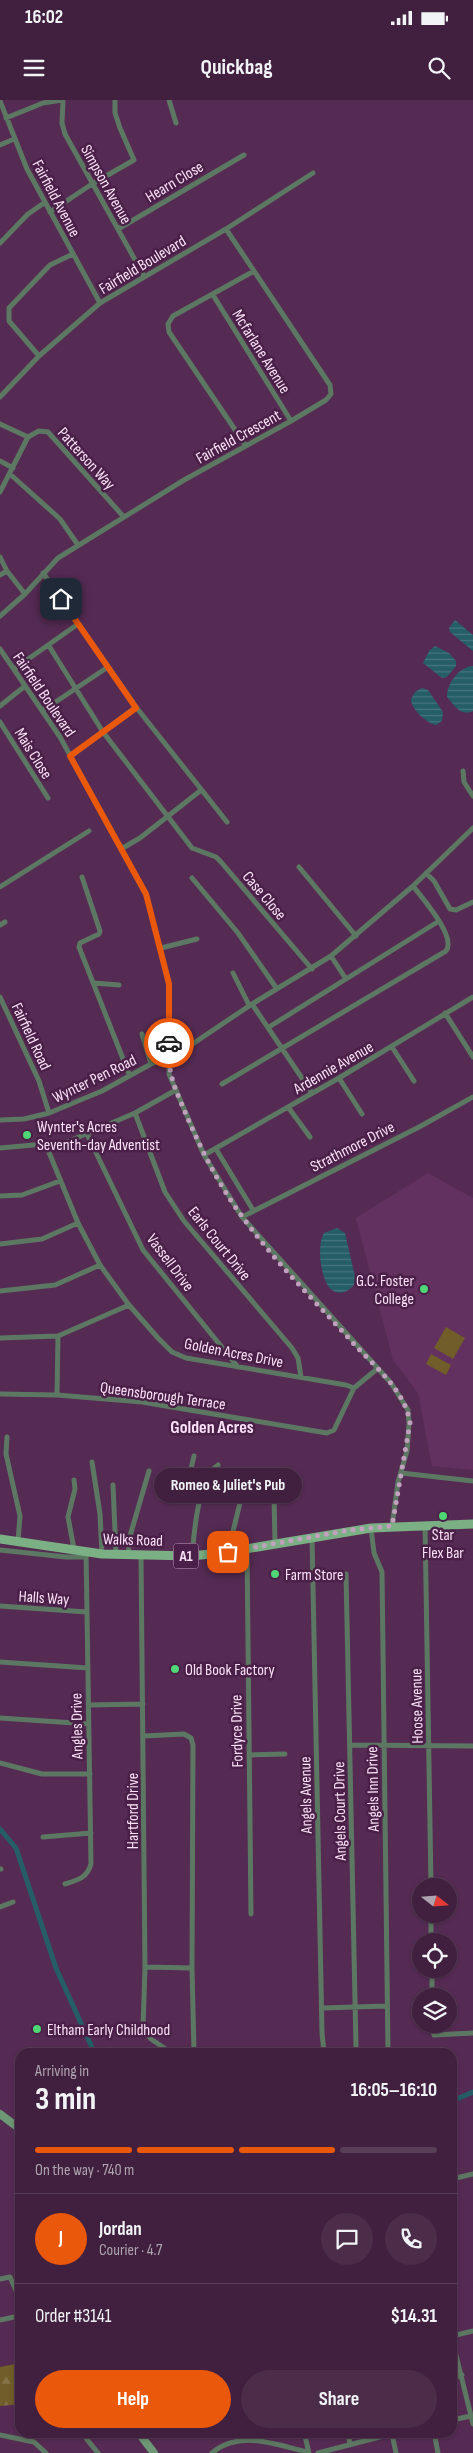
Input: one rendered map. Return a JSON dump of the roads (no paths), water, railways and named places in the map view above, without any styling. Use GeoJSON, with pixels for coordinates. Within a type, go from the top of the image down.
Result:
{"type":"FeatureCollection","features":[{"type":"Feature","properties":{"kind":"main road","name":"Walks Road"},"geometry":{"type":"LineString","coordinates":[[0,1539],[74,1549],[86,1554],[192,1556],[228,1552],[371,1528],[473,1524]]}},
{"type":"Feature","properties":{"kind":"street"},"geometry":{"type":"LineString","coordinates":[[6,118],[42,103],[63,100]]}},
{"type":"Feature","properties":{"kind":"street","name":"Simpson Avenue"},"geometry":{"type":"LineString","coordinates":[[63,100],[62,123],[66,134],[144,276]]}},
{"type":"Feature","properties":{"kind":"street"},"geometry":{"type":"LineString","coordinates":[[50,212],[92,184],[134,160],[115,113],[115,100]]}},
{"type":"Feature","properties":{"kind":"street"},"geometry":{"type":"LineString","coordinates":[[169,100],[176,123]]}},
{"type":"Feature","properties":{"kind":"street","name":"Fairfield Avenue"},"geometry":{"type":"LineString","coordinates":[[0,101],[14,139],[44,203],[100,303]]}},
{"type":"Feature","properties":{"kind":"street"},"geometry":{"type":"LineString","coordinates":[[0,145],[14,139]]}},
{"type":"Feature","properties":{"kind":"street","name":"Hearn Close"},"geometry":{"type":"LineString","coordinates":[[118,230],[244,155]]}},
{"type":"Feature","properties":{"kind":"street","name":"Fairfield Boulevard"},"geometry":{"type":"LineString","coordinates":[[1,393],[39,356],[100,303],[226,229],[313,173]]}},
{"type":"Feature","properties":{"kind":"street"},"geometry":{"type":"LineString","coordinates":[[0,243],[28,214],[44,203]]}},
{"type":"Feature","properties":{"kind":"street","name":"Fairfield Crescent"},"geometry":{"type":"LineString","coordinates":[[0,616],[25,594],[58,558],[78,544],[123,516],[291,421],[326,400],[331,394],[330,386],[226,229]]}},
{"type":"Feature","properties":{"kind":"street"},"geometry":{"type":"LineString","coordinates":[[39,356],[9,321],[9,308],[50,265],[73,254]]}},
{"type":"Feature","properties":{"kind":"street"},"geometry":{"type":"LineString","coordinates":[[246,446],[169,332],[168,324],[173,316],[254,270]]}},
{"type":"Feature","properties":{"kind":"street","name":"Mcfarlane Avenue"},"geometry":{"type":"LineString","coordinates":[[213,295],[291,421]]}},
{"type":"Feature","properties":{"kind":"street"},"geometry":{"type":"LineString","coordinates":[[0,424],[28,437],[0,492]]}},
{"type":"Feature","properties":{"kind":"street","name":"Patterson Way"},"geometry":{"type":"LineString","coordinates":[[28,437],[39,431],[48,432],[123,516]]}},
{"type":"Feature","properties":{"kind":"street"},"geometry":{"type":"LineString","coordinates":[[0,461],[13,468]]}},
{"type":"Feature","properties":{"kind":"street"},"geometry":{"type":"LineString","coordinates":[[10,474],[60,519],[78,544]]}},
{"type":"Feature","properties":{"kind":"street"},"geometry":{"type":"LineString","coordinates":[[0,557],[7,571],[25,594]]}},
{"type":"Feature","properties":{"kind":"street"},"geometry":{"type":"LineString","coordinates":[[0,575],[7,571]]}},
{"type":"Feature","properties":{"kind":"street"},"geometry":{"type":"LineString","coordinates":[[43,573],[136,708],[227,822]]}},
{"type":"Feature","properties":{"kind":"street"},"geometry":{"type":"LineString","coordinates":[[14,669],[78,624]]}},
{"type":"Feature","properties":{"kind":"street"},"geometry":{"type":"LineString","coordinates":[[49,646],[103,732],[167,816]]}},
{"type":"Feature","properties":{"kind":"street","name":"Fairfield Boulevard"},"geometry":{"type":"LineString","coordinates":[[0,649],[70,756],[146,894],[162,948],[169,984],[169,1074],[204,1156],[242,1217],[401,1396],[408,1410],[409,1434],[392,1526]]}},
{"type":"Feature","properties":{"kind":"street"},"geometry":{"type":"LineString","coordinates":[[42,711],[75,687],[108,667]]}},
{"type":"Feature","properties":{"kind":"street"},"geometry":{"type":"LineString","coordinates":[[0,706],[25,686]]}},
{"type":"Feature","properties":{"kind":"street"},"geometry":{"type":"LineString","coordinates":[[70,756],[136,708]]}},
{"type":"Feature","properties":{"kind":"street","name":"Mais Close"},"geometry":{"type":"LineString","coordinates":[[0,722],[48,798]]}},
{"type":"Feature","properties":{"kind":"street"},"geometry":{"type":"LineString","coordinates":[[463,771],[464,782],[473,796]]}},
{"type":"Feature","properties":{"kind":"street"},"geometry":{"type":"LineString","coordinates":[[121,849],[140,838],[200,790]]}},
{"type":"Feature","properties":{"kind":"street","name":"Case Close"},"geometry":{"type":"LineString","coordinates":[[167,816],[192,848],[208,853],[221,862],[312,970]]}},
{"type":"Feature","properties":{"kind":"street","name":"Wynter Pen Road"},"geometry":{"type":"LineString","coordinates":[[0,1120],[49,1113],[102,1091],[129,1074],[150,1064],[168,1059],[250,1004],[312,970],[331,956],[413,886],[473,828]]}},
{"type":"Feature","properties":{"kind":"street"},"geometry":{"type":"LineString","coordinates":[[0,887],[89,831]]}},
{"type":"Feature","properties":{"kind":"street"},"geometry":{"type":"LineString","coordinates":[[298,867],[356,936]]}},
{"type":"Feature","properties":{"kind":"street"},"geometry":{"type":"LineString","coordinates":[[426,873],[434,881],[450,909],[456,910],[473,902]]}},
{"type":"Feature","properties":{"kind":"street"},"geometry":{"type":"LineString","coordinates":[[82,877],[100,931],[99,934],[80,943],[129,1074]]}},
{"type":"Feature","properties":{"kind":"street"},"geometry":{"type":"LineString","coordinates":[[192,878],[238,933],[277,989]]}},
{"type":"Feature","properties":{"kind":"street"},"geometry":{"type":"LineString","coordinates":[[222,1084],[446,951],[449,942],[439,921],[413,886]]}},
{"type":"Feature","properties":{"kind":"street"},"geometry":{"type":"LineString","coordinates":[[269,1028],[439,921]]}},
{"type":"Feature","properties":{"kind":"street"},"geometry":{"type":"LineString","coordinates":[[162,948],[197,939]]}},
{"type":"Feature","properties":{"kind":"street"},"geometry":{"type":"LineString","coordinates":[[331,956],[346,979]]}},
{"type":"Feature","properties":{"kind":"street"},"geometry":{"type":"LineString","coordinates":[[233,973],[250,1004],[269,1028],[312,1093]]}},
{"type":"Feature","properties":{"kind":"street"},"geometry":{"type":"LineString","coordinates":[[94,982],[119,985]]}},
{"type":"Feature","properties":{"kind":"street","name":"Fairfield Road"},"geometry":{"type":"LineString","coordinates":[[0,997],[39,1081],[49,1113]]}},
{"type":"Feature","properties":{"kind":"street","name":"Ardennie Avenue"},"geometry":{"type":"LineString","coordinates":[[204,1156],[339,1078],[473,997]]}},
{"type":"Feature","properties":{"kind":"street"},"geometry":{"type":"LineString","coordinates":[[445,1014],[473,1057]]}},
{"type":"Feature","properties":{"kind":"street"},"geometry":{"type":"LineString","coordinates":[[142,1034],[150,1064]]}},
{"type":"Feature","properties":{"kind":"street"},"geometry":{"type":"LineString","coordinates":[[392,1046],[414,1081]]}},
{"type":"Feature","properties":{"kind":"street"},"geometry":{"type":"LineString","coordinates":[[339,1078],[362,1114]]}},
{"type":"Feature","properties":{"kind":"street"},"geometry":{"type":"LineString","coordinates":[[0,1148],[67,1142],[135,1112],[176,1090]]}},
{"type":"Feature","properties":{"kind":"street","name":"Strathmore Drive"},"geometry":{"type":"LineString","coordinates":[[242,1217],[252,1210],[421,1126],[473,1096]]}},
{"type":"Feature","properties":{"kind":"street"},"geometry":{"type":"LineString","coordinates":[[288,1107],[310,1137]]}},
{"type":"Feature","properties":{"kind":"street","name":"Earls Court Drive"},"geometry":{"type":"LineString","coordinates":[[135,1112],[165,1192],[201,1242],[292,1348],[298,1358],[301,1378]]}},
{"type":"Feature","properties":{"kind":"street","name":"Vassell Drive"},"geometry":{"type":"LineString","coordinates":[[87,1134],[143,1250],[238,1367]]}},
{"type":"Feature","properties":{"kind":"street","name":"Golden Acres Drive"},"geometry":{"type":"LineString","coordinates":[[46,1145],[78,1223],[100,1265],[129,1304],[158,1338],[178,1356],[346,1385],[354,1388]]}},
{"type":"Feature","properties":{"kind":"street"},"geometry":{"type":"LineString","coordinates":[[216,1149],[252,1210]]}},
{"type":"Feature","properties":{"kind":"street"},"geometry":{"type":"LineString","coordinates":[[0,1196],[22,1195],[60,1181]]}},
{"type":"Feature","properties":{"kind":"street"},"geometry":{"type":"LineString","coordinates":[[0,1244],[37,1240],[78,1223]]}},
{"type":"Feature","properties":{"kind":"street"},"geometry":{"type":"LineString","coordinates":[[0,1291],[55,1285],[100,1265]]}},
{"type":"Feature","properties":{"kind":"street"},"geometry":{"type":"LineString","coordinates":[[0,1338],[58,1336],[129,1304]]}},
{"type":"Feature","properties":{"kind":"street"},"geometry":{"type":"LineString","coordinates":[[57,1395],[58,1336]]}},
{"type":"Feature","properties":{"kind":"street","name":"Queensborough Terrace"},"geometry":{"type":"LineString","coordinates":[[0,1394],[57,1395],[142,1402],[327,1433],[334,1430],[354,1388],[376,1369]]}},
{"type":"Feature","properties":{"kind":"street"},"geometry":{"type":"LineString","coordinates":[[7,1436],[6,1454],[20,1516],[18,1541]]}},
{"type":"Feature","properties":{"kind":"street"},"geometry":{"type":"LineString","coordinates":[[194,1456],[187,1486],[189,1490],[202,1494]]}},
{"type":"Feature","properties":{"kind":"street"},"geometry":{"type":"LineString","coordinates":[[92,1462],[100,1514],[102,1554]]}},
{"type":"Feature","properties":{"kind":"street"},"geometry":{"type":"LineString","coordinates":[[192,1556],[202,1494],[211,1471],[218,1466]]}},
{"type":"Feature","properties":{"kind":"street"},"geometry":{"type":"LineString","coordinates":[[228,1552],[248,1470]]}},
{"type":"Feature","properties":{"kind":"street"},"geometry":{"type":"LineString","coordinates":[[128,1555],[130,1536],[149,1471]]}},
{"type":"Feature","properties":{"kind":"street"},"geometry":{"type":"LineString","coordinates":[[401,1473],[473,1481]]}},
{"type":"Feature","properties":{"kind":"street"},"geometry":{"type":"LineString","coordinates":[[74,1480],[75,1490],[68,1517],[74,1549]]}},
{"type":"Feature","properties":{"kind":"street"},"geometry":{"type":"LineString","coordinates":[[113,1486],[116,1554]]}},
{"type":"Feature","properties":{"kind":"street"},"geometry":{"type":"LineString","coordinates":[[274,1495],[275,1543]]}},
{"type":"Feature","properties":{"kind":"street","name":"Hoose Avenue"},"geometry":{"type":"LineString","coordinates":[[426,1525],[431,1878]]}},
{"type":"Feature","properties":{"kind":"street","name":"Angels Inn Drive"},"geometry":{"type":"LineString","coordinates":[[371,1528],[374,1553],[382,1572],[388,2048]]}},
{"type":"Feature","properties":{"kind":"street","name":"Angels Avenue"},"geometry":{"type":"LineString","coordinates":[[312,1537],[324,2048]]}},
{"type":"Feature","properties":{"kind":"street","name":"Fordyce Drive"},"geometry":{"type":"LineString","coordinates":[[247,1549],[251,1914]]}},
{"type":"Feature","properties":{"kind":"street"},"geometry":{"type":"LineString","coordinates":[[0,1550],[66,1557],[86,1554]]}},
{"type":"Feature","properties":{"kind":"street","name":"Angles Drive"},"geometry":{"type":"LineString","coordinates":[[65,1884],[80,1880],[89,1870],[91,1833],[86,1554]]}},
{"type":"Feature","properties":{"kind":"street","name":"Hartford Drive"},"geometry":{"type":"LineString","coordinates":[[141,1556],[144,1736],[144,2028],[151,2039],[164,2048]]}},
{"type":"Feature","properties":{"kind":"street","name":"Angels Court Drive"},"geometry":{"type":"LineString","coordinates":[[346,1574],[356,2047]]}},
{"type":"Feature","properties":{"kind":"street","name":"Halls Way"},"geometry":{"type":"LineString","coordinates":[[0,1606],[87,1612]]}},
{"type":"Feature","properties":{"kind":"street"},"geometry":{"type":"LineString","coordinates":[[0,1662],[88,1668]]}},
{"type":"Feature","properties":{"kind":"street"},"geometry":{"type":"LineString","coordinates":[[88,1705],[143,1704]]}},
{"type":"Feature","properties":{"kind":"street"},"geometry":{"type":"LineString","coordinates":[[0,1718],[89,1724]]}},
{"type":"Feature","properties":{"kind":"street"},"geometry":{"type":"LineString","coordinates":[[144,1736],[184,1734],[193,1741],[192,1968],[194,2048]]}},
{"type":"Feature","properties":{"kind":"street"},"geometry":{"type":"LineString","coordinates":[[350,1745],[473,1746]]}},
{"type":"Feature","properties":{"kind":"street"},"geometry":{"type":"LineString","coordinates":[[249,1755],[285,1754]]}},
{"type":"Feature","properties":{"kind":"street"},"geometry":{"type":"LineString","coordinates":[[0,1763],[42,1774],[90,1774]]}},
{"type":"Feature","properties":{"kind":"street"},"geometry":{"type":"LineString","coordinates":[[43,1837],[91,1833]]}},
{"type":"Feature","properties":{"kind":"street"},"geometry":{"type":"LineString","coordinates":[[0,1907],[12,1902]]}},
{"type":"Feature","properties":{"kind":"street"},"geometry":{"type":"LineString","coordinates":[[145,1967],[192,1968]]}},
{"type":"Feature","properties":{"kind":"street"},"geometry":{"type":"LineString","coordinates":[[322,2008],[388,2006]]}},
{"type":"Feature","properties":{"kind":"street"},"geometry":{"type":"LineString","coordinates":[[434,2033],[434,2035],[473,2033]]}},
{"type":"Feature","properties":{"kind":"street"},"geometry":{"type":"LineString","coordinates":[[0,2114],[15,2125]]}},
{"type":"Feature","properties":{"kind":"street"},"geometry":{"type":"LineString","coordinates":[[457,2178],[473,2174]]}},
{"type":"Feature","properties":{"kind":"street"},"geometry":{"type":"LineString","coordinates":[[0,2279],[10,2277],[15,2287]]}},
{"type":"Feature","properties":{"kind":"street"},"geometry":{"type":"LineString","coordinates":[[0,2320],[15,2318]]}},
{"type":"Feature","properties":{"kind":"street"},"geometry":{"type":"LineString","coordinates":[[457,2336],[473,2331]]}},
{"type":"Feature","properties":{"kind":"street"},"geometry":{"type":"LineString","coordinates":[[457,2357],[473,2424]]}},
{"type":"Feature","properties":{"kind":"street"},"geometry":{"type":"LineString","coordinates":[[457,2377],[462,2376]]}},
{"type":"Feature","properties":{"kind":"street"},"geometry":{"type":"LineString","coordinates":[[457,2419],[471,2416]]}},
{"type":"Feature","properties":{"kind":"street"},"geometry":{"type":"LineString","coordinates":[[0,2435],[34,2442],[46,2453]]}},
{"type":"Feature","properties":{"kind":"street"},"geometry":{"type":"LineString","coordinates":[[86,2438],[98,2453]]}},
{"type":"Feature","properties":{"kind":"street"},"geometry":{"type":"LineString","coordinates":[[143,2438],[154,2453]]}},
{"type":"Feature","properties":{"kind":"street"},"geometry":{"type":"LineString","coordinates":[[212,2453],[219,2446],[245,2438],[308,2453],[305,2438]]}},
{"type":"Feature","properties":{"kind":"street"},"geometry":{"type":"LineString","coordinates":[[349,2438],[350,2445]]}},
{"type":"Feature","properties":{"kind":"street"},"geometry":{"type":"LineString","coordinates":[[318,2453],[377,2438]]}},
{"type":"Feature","properties":{"kind":"street"},"geometry":{"type":"LineString","coordinates":[[393,2438],[396,2453]]}},
{"type":"Feature","properties":{"kind":"street"},"geometry":{"type":"LineString","coordinates":[[435,2438],[438,2453]]}},
{"type":"Feature","properties":{"kind":"waterway"},"geometry":{"type":"LineString","coordinates":[[0,1829],[16,1848],[56,1968],[92,2048]]}},
{"type":"Feature","properties":{"kind":"waterway"},"geometry":{"type":"LineString","coordinates":[[457,2099],[473,2092]]}},
{"type":"Feature","properties":{"kind":"place","name":"Wynter's Acres Seventh-day Adventist"},"geometry":{"type":"Point","coordinates":[27,1135]}},
{"type":"Feature","properties":{"kind":"place","name":"G.C. Foster College"},"geometry":{"type":"Point","coordinates":[424,1289]}},
{"type":"Feature","properties":{"kind":"place","name":"Star Flex Bar"},"geometry":{"type":"Point","coordinates":[443,1516]}},
{"type":"Feature","properties":{"kind":"place","name":"Romeo & Juliet's Pub"},"geometry":{"type":"Point","coordinates":[228,1552]}},
{"type":"Feature","properties":{"kind":"place","name":"Farm Store"},"geometry":{"type":"Point","coordinates":[275,1574]}},
{"type":"Feature","properties":{"kind":"place","name":"Old Book Factory"},"geometry":{"type":"Point","coordinates":[175,1669]}},
{"type":"Feature","properties":{"kind":"place","name":"Eltham Early Childhood"},"geometry":{"type":"Point","coordinates":[37,2029]}},
{"type":"Feature","properties":{"kind":"district","name":"Golden Acres"},"geometry":{"type":"Point","coordinates":[212,1427]}}]}
